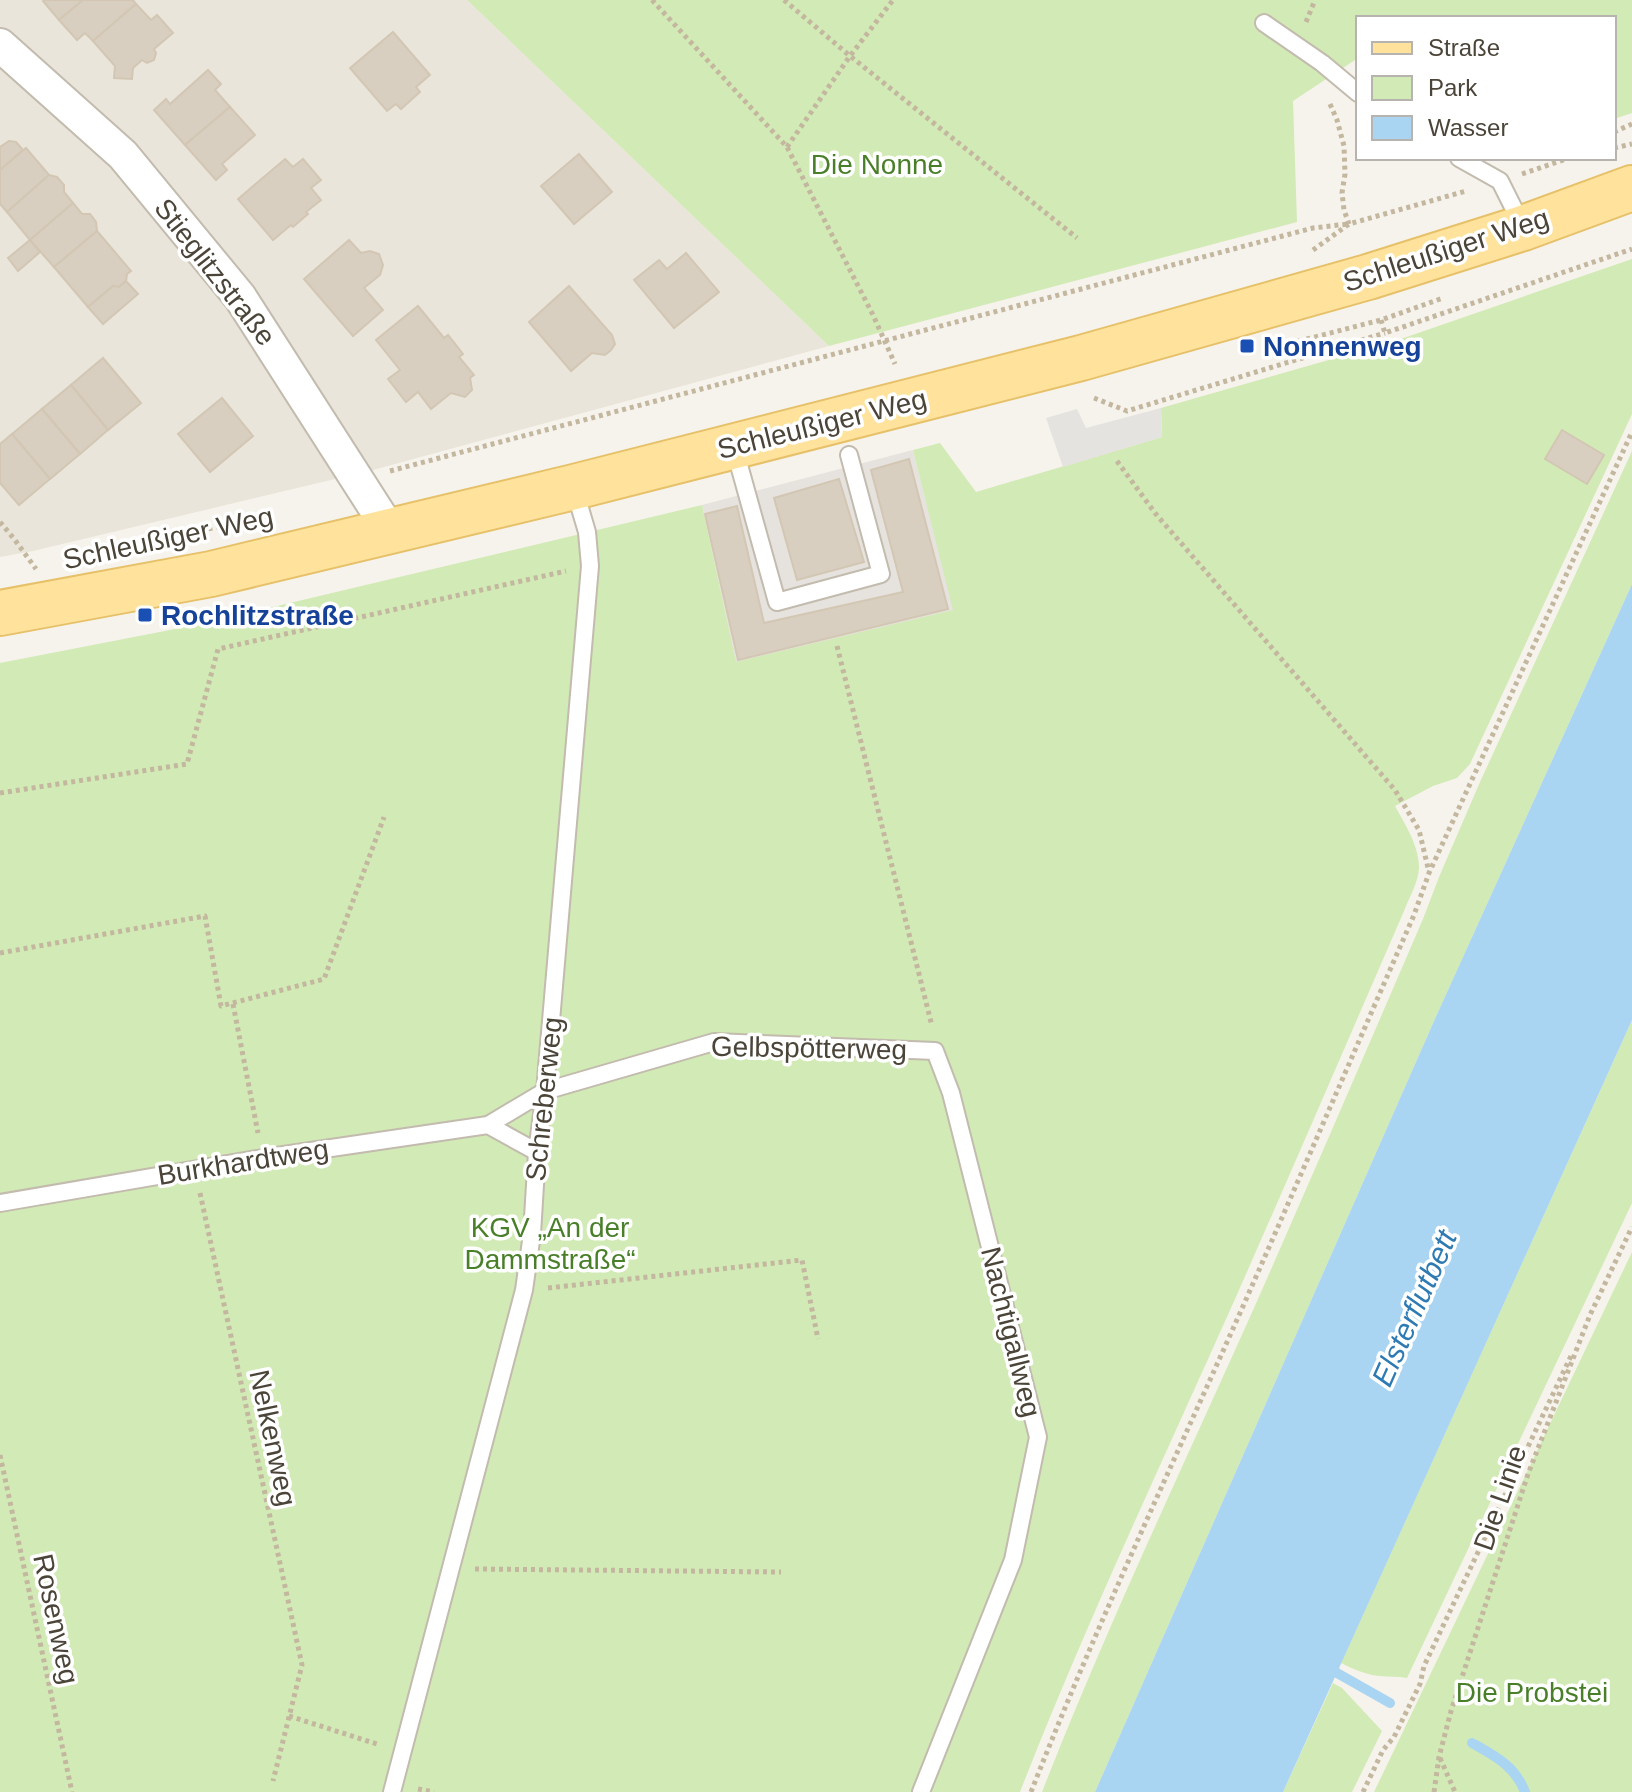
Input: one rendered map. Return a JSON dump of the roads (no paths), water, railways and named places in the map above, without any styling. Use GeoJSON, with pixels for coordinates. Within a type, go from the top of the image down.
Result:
{"type":"FeatureCollection","features":[{"type":"Feature","properties":{"kind":"main road","name":"Schleußiger Weg"},"geometry":{"type":"LineString","coordinates":[[0,613],[211,574],[734,447],[1167,334],[1368,277],[1523,228],[1632,188]]}},
{"type":"Feature","properties":{"kind":"street","name":"Stieglitzstraße"},"geometry":{"type":"LineString","coordinates":[[0,45],[123,155],[240,297],[390,531]]}},
{"type":"Feature","properties":{"kind":"lane"},"geometry":{"type":"LineString","coordinates":[[1264,23],[1322,63],[1356,91]]}},
{"type":"Feature","properties":{"kind":"lane"},"geometry":{"type":"LineString","coordinates":[[1463,160],[1500,181],[1523,228]]}},
{"type":"Feature","properties":{"kind":"lane"},"geometry":{"type":"LineString","coordinates":[[734,447],[777,602],[881,574],[849,455]]}},
{"type":"Feature","properties":{"kind":"lane","name":"Schreberweg"},"geometry":{"type":"LineString","coordinates":[[392,1792],[524,1290],[532,1234],[590,566],[587,532],[574,487]]}},
{"type":"Feature","properties":{"kind":"lane","name":"Gelbspötterweg"},"geometry":{"type":"LineString","coordinates":[[545,1091],[714,1042],[935,1051]]}},
{"type":"Feature","properties":{"kind":"lane","name":"Nachtigallweg"},"geometry":{"type":"LineString","coordinates":[[921,1792],[1013,1560],[1038,1437],[951,1093],[935,1051]]}},
{"type":"Feature","properties":{"kind":"lane","name":"Burkhardtweg"},"geometry":{"type":"LineString","coordinates":[[0,1203],[194,1169],[488,1125],[545,1091]]}},
{"type":"Feature","properties":{"kind":"lane"},"geometry":{"type":"LineString","coordinates":[[488,1125],[537,1152]]}},
{"type":"Feature","properties":{"kind":"water","name":"Elsterflutbett"},"geometry":{"type":"Polygon","coordinates":[[[1632,584],[1632,1020],[1283,1792],[1095,1792],[1434,1021],[1632,584]]]}},
{"type":"Feature","properties":{"kind":"waterway"},"geometry":{"type":"LineString","coordinates":[[1327,1665],[1390,1703]]}},
{"type":"Feature","properties":{"kind":"waterway"},"geometry":{"type":"LineString","coordinates":[[1472,1743],[1510,1768],[1525,1792]]}},
{"type":"Feature","properties":{"kind":"place","name":"Nonnenweg"},"geometry":{"type":"Point","coordinates":[1247,346]}},
{"type":"Feature","properties":{"kind":"place","name":"Rochlitzstraße"},"geometry":{"type":"Point","coordinates":[145,615]}},
{"type":"Feature","properties":{"kind":"park label","name":"Die Nonne"},"geometry":{"type":"Point","coordinates":[877,164]}},
{"type":"Feature","properties":{"kind":"park label","name":"KGV „An der Dammstraße“"},"geometry":{"type":"Point","coordinates":[550,1243]}},
{"type":"Feature","properties":{"kind":"park label","name":"Die Probstei"},"geometry":{"type":"Point","coordinates":[1532,1692]}}]}
